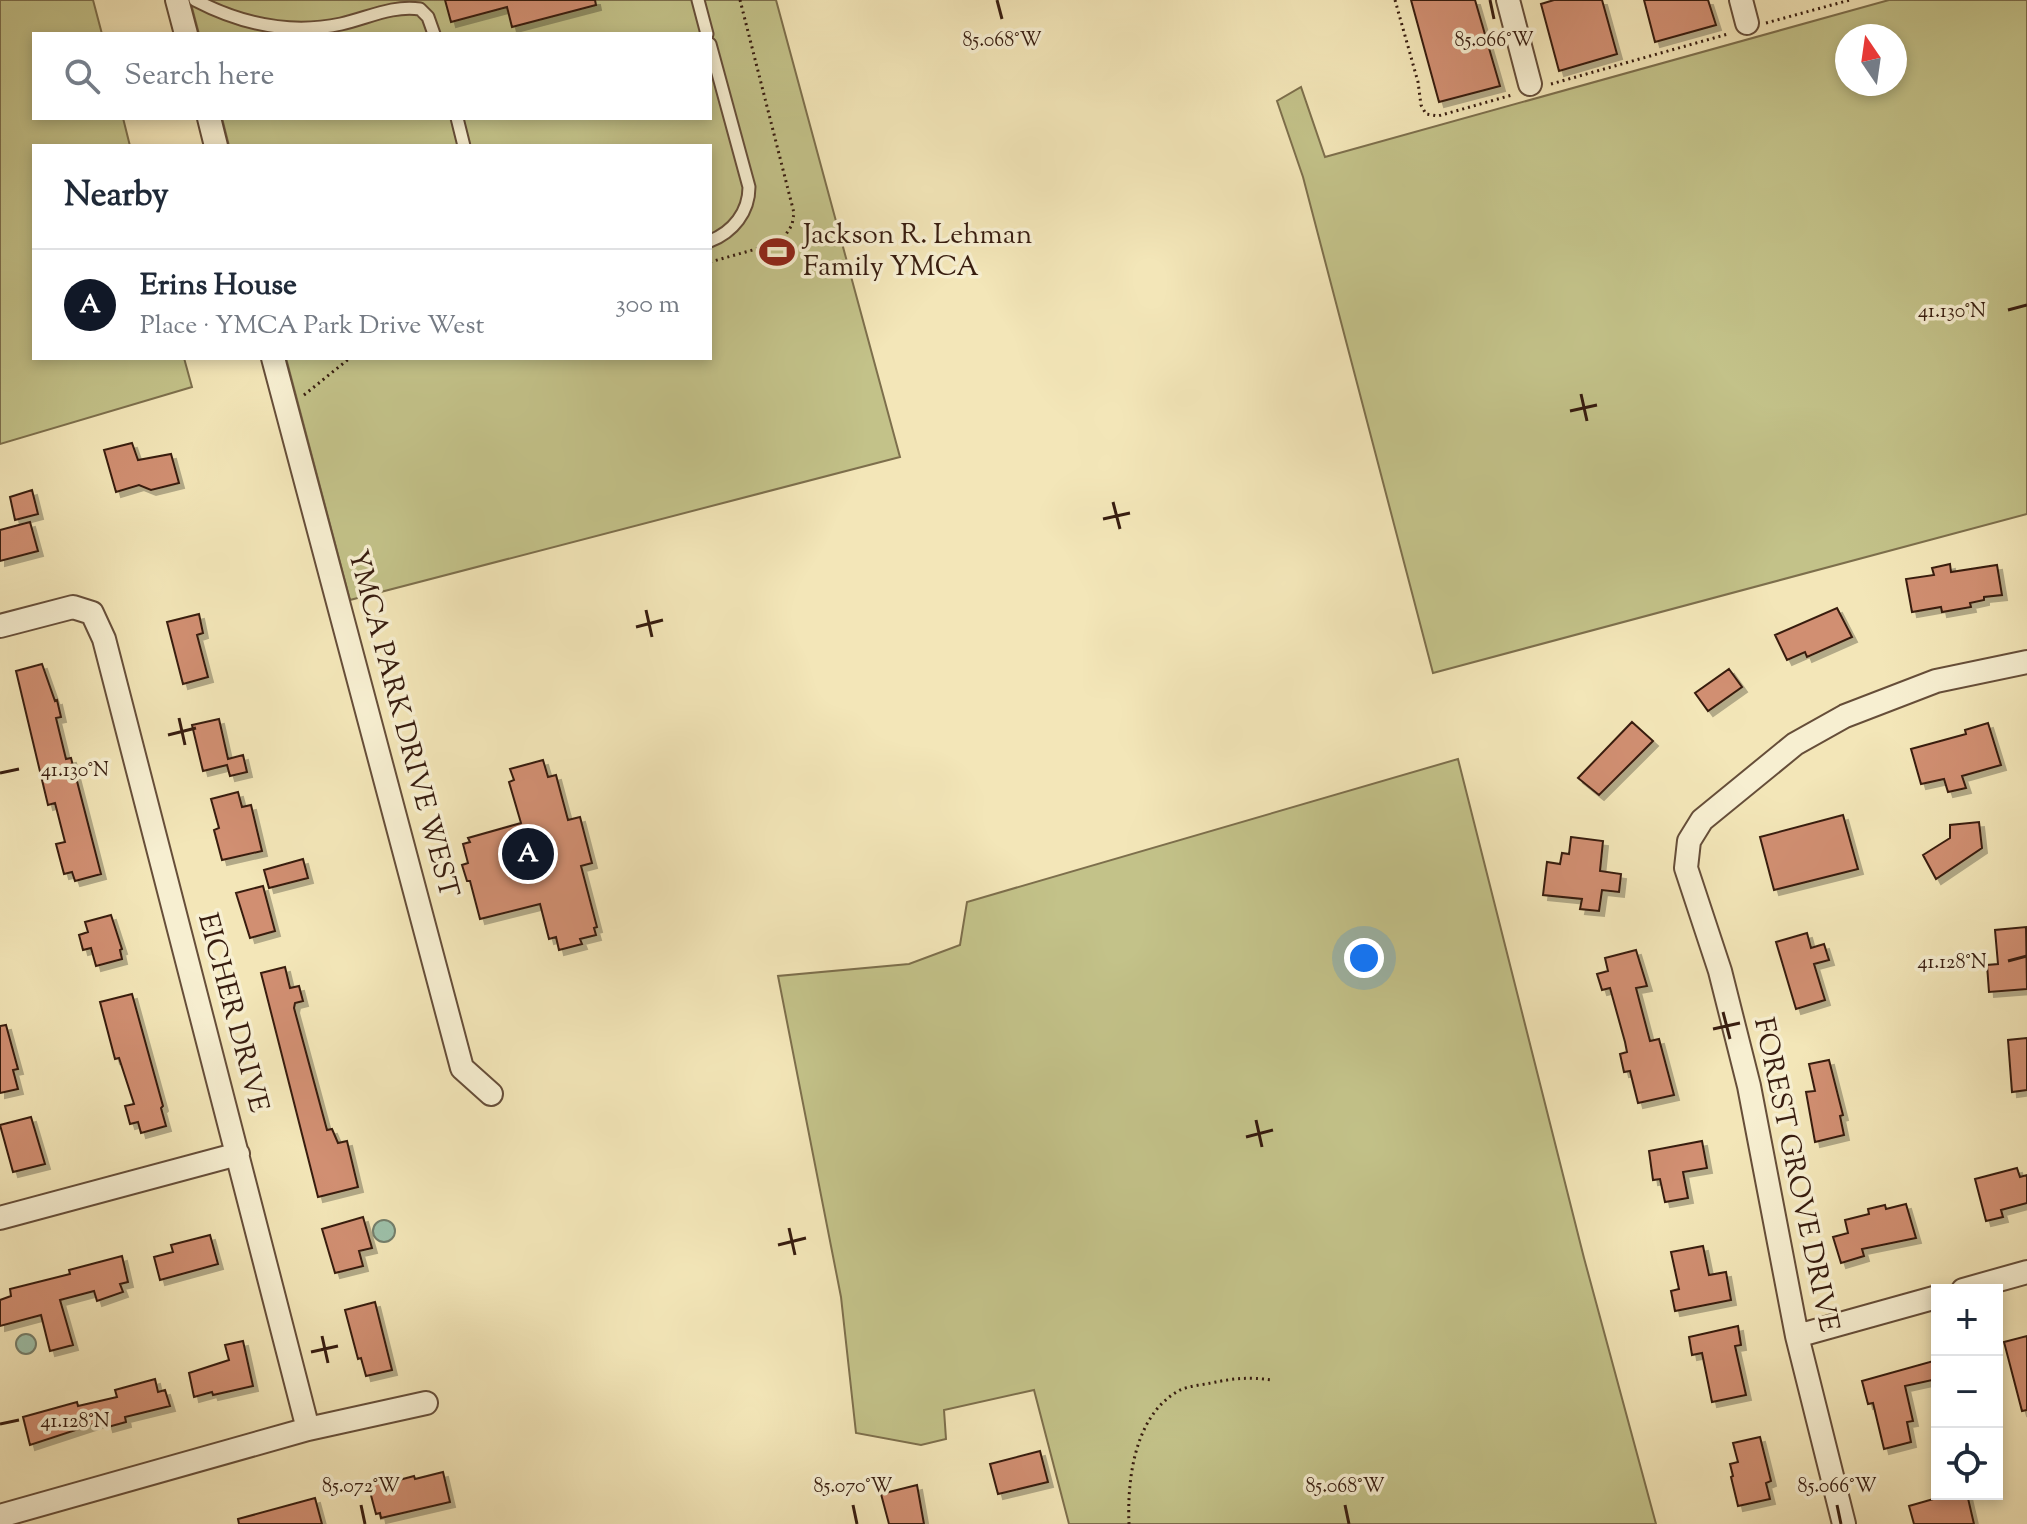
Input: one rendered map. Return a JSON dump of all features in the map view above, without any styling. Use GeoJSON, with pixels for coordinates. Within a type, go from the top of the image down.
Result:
{"type":"FeatureCollection","features":[{"type":"Feature","properties":{"kind":"street"},"geometry":{"type":"LineString","coordinates":[[177,0],[185,32]]}},
{"type":"Feature","properties":{"kind":"street"},"geometry":{"type":"LineString","coordinates":[[1508,0],[1532,87]]}},
{"type":"Feature","properties":{"kind":"street"},"geometry":{"type":"LineString","coordinates":[[1741,0],[1748,26]]}},
{"type":"Feature","properties":{"kind":"street"},"geometry":{"type":"LineString","coordinates":[[210,120],[216,144]]}},
{"type":"Feature","properties":{"kind":"street","name":"YMCA PARK DRIVE WEST"},"geometry":{"type":"LineString","coordinates":[[274,360],[462,1068],[491,1094]]}},
{"type":"Feature","properties":{"kind":"street","name":"EICHER DRIVE"},"geometry":{"type":"LineString","coordinates":[[0,626],[73,607],[92,613],[104,639],[308,1429]]}},
{"type":"Feature","properties":{"kind":"street","name":"FOREST GROVE DRIVE"},"geometry":{"type":"LineString","coordinates":[[1844,1524],[1797,1336],[1749,1086],[1720,971],[1686,868],[1689,841],[1702,820],[1795,744],[1845,716],[1936,681],[2027,662]]}},
{"type":"Feature","properties":{"kind":"street"},"geometry":{"type":"LineString","coordinates":[[0,1218],[238,1154]]}},
{"type":"Feature","properties":{"kind":"street"},"geometry":{"type":"LineString","coordinates":[[1984,1284],[2027,1272]]}},
{"type":"Feature","properties":{"kind":"street"},"geometry":{"type":"LineString","coordinates":[[1797,1336],[1931,1299]]}},
{"type":"Feature","properties":{"kind":"street"},"geometry":{"type":"LineString","coordinates":[[0,1516],[308,1429],[426,1403]]}},
{"type":"Feature","properties":{"kind":"lane"},"geometry":{"type":"LineString","coordinates":[[195,0],[219,12],[263,26],[289,29],[339,24],[404,7],[420,9],[428,17],[433,32]]}},
{"type":"Feature","properties":{"kind":"lane"},"geometry":{"type":"LineString","coordinates":[[698,0],[706,32]]}},
{"type":"Feature","properties":{"kind":"lane"},"geometry":{"type":"LineString","coordinates":[[712,51],[749,187],[749,198],[745,212],[734,225],[712,240]]}},
{"type":"Feature","properties":{"kind":"lane"},"geometry":{"type":"LineString","coordinates":[[458,120],[464,144]]}},
{"type":"Feature","properties":{"kind":"path"},"geometry":{"type":"LineString","coordinates":[[712,261],[781,242],[792,225],[794,213],[740,0]]}},
{"type":"Feature","properties":{"kind":"path"},"geometry":{"type":"LineString","coordinates":[[1395,0],[1414,66],[1421,105],[1426,114],[1438,116],[1748,26],[1850,0]]}},
{"type":"Feature","properties":{"kind":"path"},"geometry":{"type":"LineString","coordinates":[[300,397],[347,360]]}},
{"type":"Feature","properties":{"kind":"path"},"geometry":{"type":"LineString","coordinates":[[1129,1524],[1132,1464],[1140,1439],[1156,1408],[1181,1389],[1243,1376],[1273,1380]]}},
{"type":"Feature","properties":{"kind":"shaded area"},"geometry":{"type":"Polygon","coordinates":[[[0,0],[93,0],[101,32],[32,32],[32,120],[124,120],[130,144],[32,144],[32,360],[185,360],[192,387],[0,444],[0,0]]]}},
{"type":"Feature","properties":{"kind":"shaded area","name":"Jackson R. Lehman Family YMCA"},"geometry":{"type":"Polygon","coordinates":[[[190,0],[776,0],[900,457],[350,600],[287,360],[712,360],[712,144],[228,144],[222,120],[712,120],[712,32],[198,32],[190,0]]]}},
{"type":"Feature","properties":{"kind":"shaded area"},"geometry":{"type":"Polygon","coordinates":[[[1889,0],[2027,0],[2027,514],[1433,673],[1303,177],[1277,101],[1301,87],[1325,157],[1889,0]]]}},
{"type":"Feature","properties":{"kind":"shaded area"},"geometry":{"type":"Polygon","coordinates":[[[1458,759],[1584,1258],[1656,1524],[1069,1524],[1034,1390],[944,1410],[946,1439],[921,1445],[856,1433],[841,1297],[778,976],[909,964],[960,945],[967,902],[1458,759]]]}},
{"type":"Feature","properties":{"kind":"shaded area"},"geometry":{"type":"Polygon","coordinates":[[[384,1220],[395,1231],[384,1242],[373,1231],[384,1220]]]}},
{"type":"Feature","properties":{"kind":"shaded area"},"geometry":{"type":"Polygon","coordinates":[[[26,1334],[33,1337],[36,1344],[33,1351],[26,1354],[19,1351],[16,1344],[19,1337],[26,1334]]]}},
{"type":"Feature","properties":{"kind":"building"},"geometry":{"type":"Polygon","coordinates":[[[445,0],[595,0],[596,5],[512,27],[507,7],[451,22],[445,0]]]}},
{"type":"Feature","properties":{"kind":"building"},"geometry":{"type":"Polygon","coordinates":[[[1411,0],[1475,0],[1500,86],[1439,102],[1411,0]]]}},
{"type":"Feature","properties":{"kind":"building"},"geometry":{"type":"Polygon","coordinates":[[[1554,0],[1602,0],[1617,54],[1559,71],[1541,4],[1554,0]]]}},
{"type":"Feature","properties":{"kind":"building"},"geometry":{"type":"Polygon","coordinates":[[[1644,0],[1708,0],[1716,25],[1655,42],[1644,0]]]}},
{"type":"Feature","properties":{"kind":"building"},"geometry":{"type":"Polygon","coordinates":[[[132,443],[138,460],[171,454],[179,483],[151,490],[139,485],[116,492],[104,450],[132,443]]]}},
{"type":"Feature","properties":{"kind":"building"},"geometry":{"type":"Polygon","coordinates":[[[32,490],[38,514],[15,520],[10,497],[32,490]]]}},
{"type":"Feature","properties":{"kind":"building"},"geometry":{"type":"Polygon","coordinates":[[[30,522],[38,551],[0,561],[0,530],[30,522]]]}},
{"type":"Feature","properties":{"kind":"building"},"geometry":{"type":"Polygon","coordinates":[[[1950,564],[1951,572],[1997,565],[2002,595],[1984,597],[1984,600],[1970,603],[1971,607],[1942,612],[1941,607],[1912,612],[1906,579],[1934,575],[1932,568],[1950,564]]]}},
{"type":"Feature","properties":{"kind":"building"},"geometry":{"type":"Polygon","coordinates":[[[1837,608],[1852,637],[1807,657],[1805,652],[1787,660],[1775,635],[1837,608]]]}},
{"type":"Feature","properties":{"kind":"building"},"geometry":{"type":"Polygon","coordinates":[[[199,614],[203,633],[197,635],[208,677],[183,684],[167,622],[199,614]]]}},
{"type":"Feature","properties":{"kind":"building"},"geometry":{"type":"Polygon","coordinates":[[[42,664],[57,700],[61,717],[56,718],[66,759],[71,758],[101,874],[75,881],[72,872],[64,874],[56,844],[65,842],[55,803],[48,805],[16,671],[42,664]]]}},
{"type":"Feature","properties":{"kind":"building"},"geometry":{"type":"Polygon","coordinates":[[[1729,669],[1742,687],[1708,711],[1695,693],[1729,669]]]}},
{"type":"Feature","properties":{"kind":"building"},"geometry":{"type":"Polygon","coordinates":[[[219,719],[228,759],[243,755],[247,772],[230,776],[227,765],[203,771],[192,725],[219,719]]]}},
{"type":"Feature","properties":{"kind":"building"},"geometry":{"type":"Polygon","coordinates":[[[1632,722],[1653,741],[1599,795],[1578,778],[1632,722]]]}},
{"type":"Feature","properties":{"kind":"building"},"geometry":{"type":"Polygon","coordinates":[[[1988,723],[2001,765],[1962,776],[1966,788],[1948,792],[1944,779],[1921,784],[1911,749],[1966,734],[1965,730],[1988,723]]]}},
{"type":"Feature","properties":{"kind":"building"},"geometry":{"type":"Polygon","coordinates":[[[543,760],[548,777],[556,775],[568,820],[580,817],[592,863],[581,866],[597,927],[594,928],[596,935],[580,939],[582,944],[559,950],[556,937],[549,939],[540,904],[480,919],[470,881],[467,881],[462,865],[468,863],[463,844],[470,842],[468,838],[521,823],[509,782],[514,780],[510,769],[543,760]]]}},
{"type":"Feature","properties":{"kind":"building"},"geometry":{"type":"Polygon","coordinates":[[[238,792],[242,807],[251,805],[262,851],[222,860],[214,830],[219,828],[211,799],[238,792]]]}},
{"type":"Feature","properties":{"kind":"building"},"geometry":{"type":"Polygon","coordinates":[[[1843,815],[1858,869],[1774,890],[1760,837],[1843,815]]]}},
{"type":"Feature","properties":{"kind":"building"},"geometry":{"type":"Polygon","coordinates":[[[1979,822],[1982,848],[1936,879],[1923,855],[1950,838],[1950,825],[1979,822]]]}},
{"type":"Feature","properties":{"kind":"building"},"geometry":{"type":"Polygon","coordinates":[[[1571,837],[1603,841],[1600,871],[1621,874],[1619,892],[1602,890],[1599,911],[1580,909],[1582,899],[1543,895],[1547,862],[1560,864],[1562,853],[1569,854],[1571,837]]]}},
{"type":"Feature","properties":{"kind":"building"},"geometry":{"type":"Polygon","coordinates":[[[303,859],[308,878],[269,888],[264,870],[303,859]]]}},
{"type":"Feature","properties":{"kind":"building"},"geometry":{"type":"Polygon","coordinates":[[[263,886],[275,931],[250,938],[236,893],[263,886]]]}},
{"type":"Feature","properties":{"kind":"building"},"geometry":{"type":"Polygon","coordinates":[[[111,915],[122,949],[122,959],[96,966],[91,948],[83,950],[79,935],[88,932],[85,922],[111,915]]]}},
{"type":"Feature","properties":{"kind":"building"},"geometry":{"type":"Polygon","coordinates":[[[2026,927],[2027,989],[1989,992],[1987,965],[1998,964],[1995,930],[2026,927]]]}},
{"type":"Feature","properties":{"kind":"building"},"geometry":{"type":"Polygon","coordinates":[[[1807,933],[1811,948],[1824,944],[1829,960],[1814,964],[1825,1000],[1796,1009],[1776,942],[1807,933]]]}},
{"type":"Feature","properties":{"kind":"building"},"geometry":{"type":"Polygon","coordinates":[[[1636,950],[1647,986],[1636,988],[1650,1041],[1659,1039],[1674,1095],[1638,1103],[1630,1071],[1624,1072],[1620,1054],[1627,1052],[1610,988],[1602,990],[1597,974],[1608,971],[1605,958],[1636,950]]]}},
{"type":"Feature","properties":{"kind":"building"},"geometry":{"type":"Polygon","coordinates":[[[285,967],[290,988],[299,986],[303,1001],[295,1003],[294,1008],[327,1130],[332,1129],[338,1143],[347,1141],[358,1187],[318,1197],[261,973],[285,967]]]}},
{"type":"Feature","properties":{"kind":"building"},"geometry":{"type":"Polygon","coordinates":[[[132,994],[166,1126],[141,1133],[138,1122],[130,1124],[125,1106],[134,1104],[119,1058],[115,1059],[100,1002],[132,994]]]}},
{"type":"Feature","properties":{"kind":"building"},"geometry":{"type":"Polygon","coordinates":[[[6,1025],[18,1069],[13,1070],[18,1089],[0,1093],[0,1026],[6,1025]]]}},
{"type":"Feature","properties":{"kind":"building"},"geometry":{"type":"Polygon","coordinates":[[[2027,1038],[2027,1090],[2012,1092],[2008,1040],[2027,1038]]]}},
{"type":"Feature","properties":{"kind":"building"},"geometry":{"type":"Polygon","coordinates":[[[1829,1060],[1843,1115],[1840,1116],[1844,1135],[1815,1142],[1806,1092],[1815,1091],[1809,1064],[1829,1060]]]}},
{"type":"Feature","properties":{"kind":"building"},"geometry":{"type":"Polygon","coordinates":[[[31,1117],[45,1164],[13,1172],[0,1125],[31,1117]]]}},
{"type":"Feature","properties":{"kind":"building"},"geometry":{"type":"Polygon","coordinates":[[[1702,1141],[1707,1168],[1683,1172],[1688,1198],[1665,1202],[1660,1179],[1653,1180],[1649,1151],[1702,1141]]]}},
{"type":"Feature","properties":{"kind":"building"},"geometry":{"type":"Polygon","coordinates":[[[2017,1168],[2020,1177],[2027,1175],[2027,1203],[2001,1210],[2003,1217],[1986,1221],[1975,1179],[2017,1168]]]}},
{"type":"Feature","properties":{"kind":"building"},"geometry":{"type":"Polygon","coordinates":[[[1906,1204],[1916,1238],[1862,1249],[1864,1256],[1841,1263],[1833,1237],[1848,1233],[1845,1220],[1869,1214],[1868,1209],[1906,1204]]]}},
{"type":"Feature","properties":{"kind":"building"},"geometry":{"type":"Polygon","coordinates":[[[363,1217],[372,1248],[359,1251],[363,1266],[335,1273],[322,1229],[363,1217]]]}},
{"type":"Feature","properties":{"kind":"building"},"geometry":{"type":"Polygon","coordinates":[[[210,1235],[218,1264],[160,1280],[154,1257],[173,1252],[171,1245],[210,1235]]]}},
{"type":"Feature","properties":{"kind":"building"},"geometry":{"type":"Polygon","coordinates":[[[1703,1246],[1709,1275],[1726,1272],[1731,1300],[1675,1311],[1671,1291],[1679,1289],[1671,1252],[1703,1246]]]}},
{"type":"Feature","properties":{"kind":"building"},"geometry":{"type":"Polygon","coordinates":[[[122,1256],[128,1282],[120,1284],[123,1292],[97,1301],[94,1291],[60,1300],[73,1345],[50,1351],[41,1315],[0,1326],[0,1300],[11,1296],[10,1289],[70,1274],[69,1270],[122,1256]]]}},
{"type":"Feature","properties":{"kind":"building"},"geometry":{"type":"Polygon","coordinates":[[[375,1302],[392,1370],[366,1376],[361,1358],[358,1359],[345,1310],[375,1302]]]}},
{"type":"Feature","properties":{"kind":"building"},"geometry":{"type":"Polygon","coordinates":[[[1738,1326],[1741,1345],[1735,1346],[1746,1395],[1712,1402],[1702,1353],[1692,1355],[1689,1337],[1738,1326]]]}},
{"type":"Feature","properties":{"kind":"building"},"geometry":{"type":"Polygon","coordinates":[[[2027,1336],[2027,1410],[2022,1411],[2004,1342],[2027,1336]]]}},
{"type":"Feature","properties":{"kind":"building"},"geometry":{"type":"Polygon","coordinates":[[[243,1341],[253,1386],[194,1397],[189,1373],[229,1360],[225,1345],[243,1341]]]}},
{"type":"Feature","properties":{"kind":"building"},"geometry":{"type":"Polygon","coordinates":[[[1931,1362],[1931,1380],[1905,1386],[1913,1421],[1907,1422],[1911,1442],[1884,1449],[1873,1403],[1868,1404],[1862,1381],[1931,1362]]]}},
{"type":"Feature","properties":{"kind":"building"},"geometry":{"type":"Polygon","coordinates":[[[155,1379],[158,1392],[165,1390],[170,1406],[125,1417],[126,1422],[108,1427],[106,1420],[30,1445],[23,1417],[77,1402],[78,1406],[117,1397],[115,1390],[155,1379]]]}},
{"type":"Feature","properties":{"kind":"building"},"geometry":{"type":"Polygon","coordinates":[[[1760,1437],[1771,1481],[1766,1483],[1770,1499],[1738,1506],[1731,1477],[1730,1464],[1738,1462],[1733,1443],[1760,1437]]]}},
{"type":"Feature","properties":{"kind":"building"},"geometry":{"type":"Polygon","coordinates":[[[1040,1451],[1048,1482],[998,1494],[990,1464],[1040,1451]]]}},
{"type":"Feature","properties":{"kind":"building"},"geometry":{"type":"Polygon","coordinates":[[[443,1472],[450,1502],[381,1518],[380,1513],[376,1514],[368,1484],[387,1479],[388,1483],[414,1476],[415,1479],[443,1472]]]}},
{"type":"Feature","properties":{"kind":"building"},"geometry":{"type":"Polygon","coordinates":[[[917,1485],[924,1524],[889,1524],[881,1494],[917,1485]]]}},
{"type":"Feature","properties":{"kind":"building"},"geometry":{"type":"Polygon","coordinates":[[[315,1498],[322,1524],[239,1524],[238,1519],[315,1498]]]}},
{"type":"Feature","properties":{"kind":"building"},"geometry":{"type":"Polygon","coordinates":[[[1931,1500],[1968,1500],[1974,1524],[1914,1524],[1909,1506],[1931,1500]]]}},
{"type":"Feature","properties":{"kind":"place","name":"Jackson R. Lehman Family YMCA"},"geometry":{"type":"Point","coordinates":[777,252]}},
{"type":"Feature","properties":{"kind":"place","name":"Erins House"},"geometry":{"type":"Point","coordinates":[528,854]}}]}
